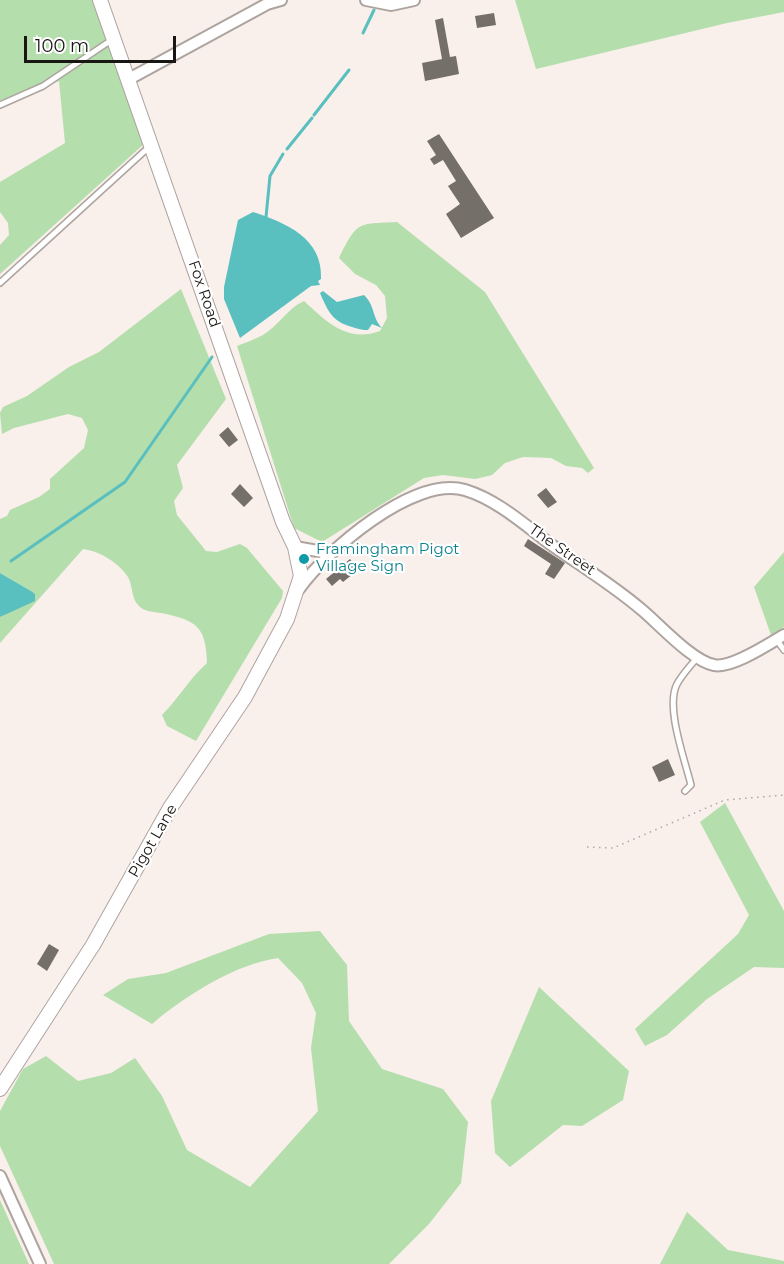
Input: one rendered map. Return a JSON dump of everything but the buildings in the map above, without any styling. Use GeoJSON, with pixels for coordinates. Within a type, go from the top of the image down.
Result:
{"type":"FeatureCollection","features":[{"type":"Feature","properties":{"kind":"street","name":"Fox Road"},"geometry":{"type":"LineString","coordinates":[[100,0],[283,522],[295,547],[301,576],[299,589]]}},
{"type":"Feature","properties":{"kind":"street"},"geometry":{"type":"LineString","coordinates":[[129,79],[267,4],[280,0]]}},
{"type":"Feature","properties":{"kind":"street"},"geometry":{"type":"LineString","coordinates":[[366,0],[391,5],[414,0]]}},
{"type":"Feature","properties":{"kind":"street","name":"The Street"},"geometry":{"type":"LineString","coordinates":[[299,589],[329,554],[375,519],[411,498],[441,488],[464,490],[514,515],[554,546],[594,572],[698,657],[715,666],[728,664],[780,637]]}},
{"type":"Feature","properties":{"kind":"street"},"geometry":{"type":"LineString","coordinates":[[295,547],[329,554]]}},
{"type":"Feature","properties":{"kind":"street","name":"Pigot Lane"},"geometry":{"type":"LineString","coordinates":[[0,1089],[93,945],[170,808],[245,697],[287,619],[299,589]]}},
{"type":"Feature","properties":{"kind":"street"},"geometry":{"type":"LineString","coordinates":[[0,1176],[40,1264]]}},
{"type":"Feature","properties":{"kind":"lane"},"geometry":{"type":"LineString","coordinates":[[0,105],[43,86],[114,38]]}},
{"type":"Feature","properties":{"kind":"lane"},"geometry":{"type":"LineString","coordinates":[[0,283],[152,144]]}},
{"type":"Feature","properties":{"kind":"lane"},"geometry":{"type":"LineString","coordinates":[[780,637],[784,650]]}},
{"type":"Feature","properties":{"kind":"lane"},"geometry":{"type":"LineString","coordinates":[[685,791],[691,785],[674,715],[674,700],[676,686],[698,657]]}},
{"type":"Feature","properties":{"kind":"path"},"geometry":{"type":"LineString","coordinates":[[587,847],[613,848],[725,800],[784,795]]}},
{"type":"Feature","properties":{"kind":"green space"},"geometry":{"type":"Polygon","coordinates":[[[0,0],[92,0],[144,144],[0,274],[0,245],[9,235],[8,223],[0,212],[0,182],[65,143],[59,81],[0,101],[0,0]]]}},
{"type":"Feature","properties":{"kind":"green space"},"geometry":{"type":"Polygon","coordinates":[[[515,0],[784,0],[784,12],[727,23],[536,69],[515,0]]]}},
{"type":"Feature","properties":{"kind":"green space"},"geometry":{"type":"Polygon","coordinates":[[[397,222],[485,292],[594,468],[588,473],[582,468],[566,466],[551,458],[523,457],[505,463],[492,475],[475,479],[443,475],[424,478],[322,542],[294,528],[237,346],[263,335],[304,301],[329,323],[348,332],[368,334],[380,331],[387,318],[385,296],[376,285],[355,274],[339,258],[350,237],[360,227],[373,223],[397,222]]]}},
{"type":"Feature","properties":{"kind":"green space"},"geometry":{"type":"Polygon","coordinates":[[[181,289],[226,399],[177,465],[183,488],[174,501],[177,515],[206,551],[217,552],[240,544],[247,548],[283,591],[282,598],[196,741],[167,726],[162,715],[207,663],[201,633],[191,622],[147,611],[139,606],[134,598],[128,577],[114,562],[102,555],[83,549],[0,643],[0,617],[13,610],[31,591],[0,573],[0,519],[7,516],[10,510],[39,497],[50,489],[50,479],[84,448],[88,430],[82,418],[68,414],[14,428],[2,434],[0,413],[3,407],[27,396],[69,367],[99,352],[181,289]]]}},
{"type":"Feature","properties":{"kind":"green space"},"geometry":{"type":"Polygon","coordinates":[[[784,552],[784,627],[771,635],[754,587],[784,552]]]}},
{"type":"Feature","properties":{"kind":"green space"},"geometry":{"type":"Polygon","coordinates":[[[725,803],[784,911],[784,968],[754,967],[707,999],[667,1035],[645,1046],[635,1029],[738,934],[749,915],[700,822],[725,803]]]}},
{"type":"Feature","properties":{"kind":"green space"},"geometry":{"type":"Polygon","coordinates":[[[320,931],[347,965],[349,1021],[382,1069],[443,1089],[468,1122],[461,1183],[429,1224],[389,1264],[54,1264],[0,1146],[0,1111],[23,1069],[46,1056],[78,1081],[111,1073],[135,1058],[162,1096],[187,1150],[250,1187],[318,1111],[311,1048],[316,1013],[302,983],[278,958],[262,961],[228,974],[195,992],[152,1024],[103,995],[128,979],[166,973],[269,934],[320,931]]]}},
{"type":"Feature","properties":{"kind":"green space"},"geometry":{"type":"Polygon","coordinates":[[[539,987],[629,1071],[623,1100],[582,1126],[563,1125],[510,1167],[495,1153],[491,1101],[539,987]]]}},
{"type":"Feature","properties":{"kind":"green space"},"geometry":{"type":"Polygon","coordinates":[[[0,1200],[29,1264],[0,1264],[0,1200]]]}},
{"type":"Feature","properties":{"kind":"green space"},"geometry":{"type":"Polygon","coordinates":[[[687,1212],[728,1250],[784,1261],[784,1264],[660,1264],[687,1212]]]}},
{"type":"Feature","properties":{"kind":"water"},"geometry":{"type":"Polygon","coordinates":[[[253,212],[278,221],[300,234],[316,253],[321,279],[318,281],[320,285],[311,286],[240,338],[224,299],[224,287],[238,220],[253,212]]]}},
{"type":"Feature","properties":{"kind":"water"},"geometry":{"type":"Polygon","coordinates":[[[323,291],[337,302],[364,295],[382,328],[372,324],[368,330],[364,330],[341,323],[331,315],[320,293],[323,291]]]}},
{"type":"Feature","properties":{"kind":"water"},"geometry":{"type":"Polygon","coordinates":[[[0,573],[35,594],[35,601],[0,617],[0,573]]]}},
{"type":"Feature","properties":{"kind":"waterway"},"geometry":{"type":"LineString","coordinates":[[363,33],[374,10]]}},
{"type":"Feature","properties":{"kind":"waterway"},"geometry":{"type":"LineString","coordinates":[[314,115],[349,70]]}},
{"type":"Feature","properties":{"kind":"waterway"},"geometry":{"type":"LineString","coordinates":[[287,149],[312,118]]}},
{"type":"Feature","properties":{"kind":"waterway"},"geometry":{"type":"LineString","coordinates":[[266,217],[270,176],[283,154]]}},
{"type":"Feature","properties":{"kind":"waterway"},"geometry":{"type":"LineString","coordinates":[[11,561],[125,482],[212,357]]}},
{"type":"Feature","properties":{"kind":"place","name":"Framingham Pigot Village Sign"},"geometry":{"type":"Point","coordinates":[304,559]}}]}
